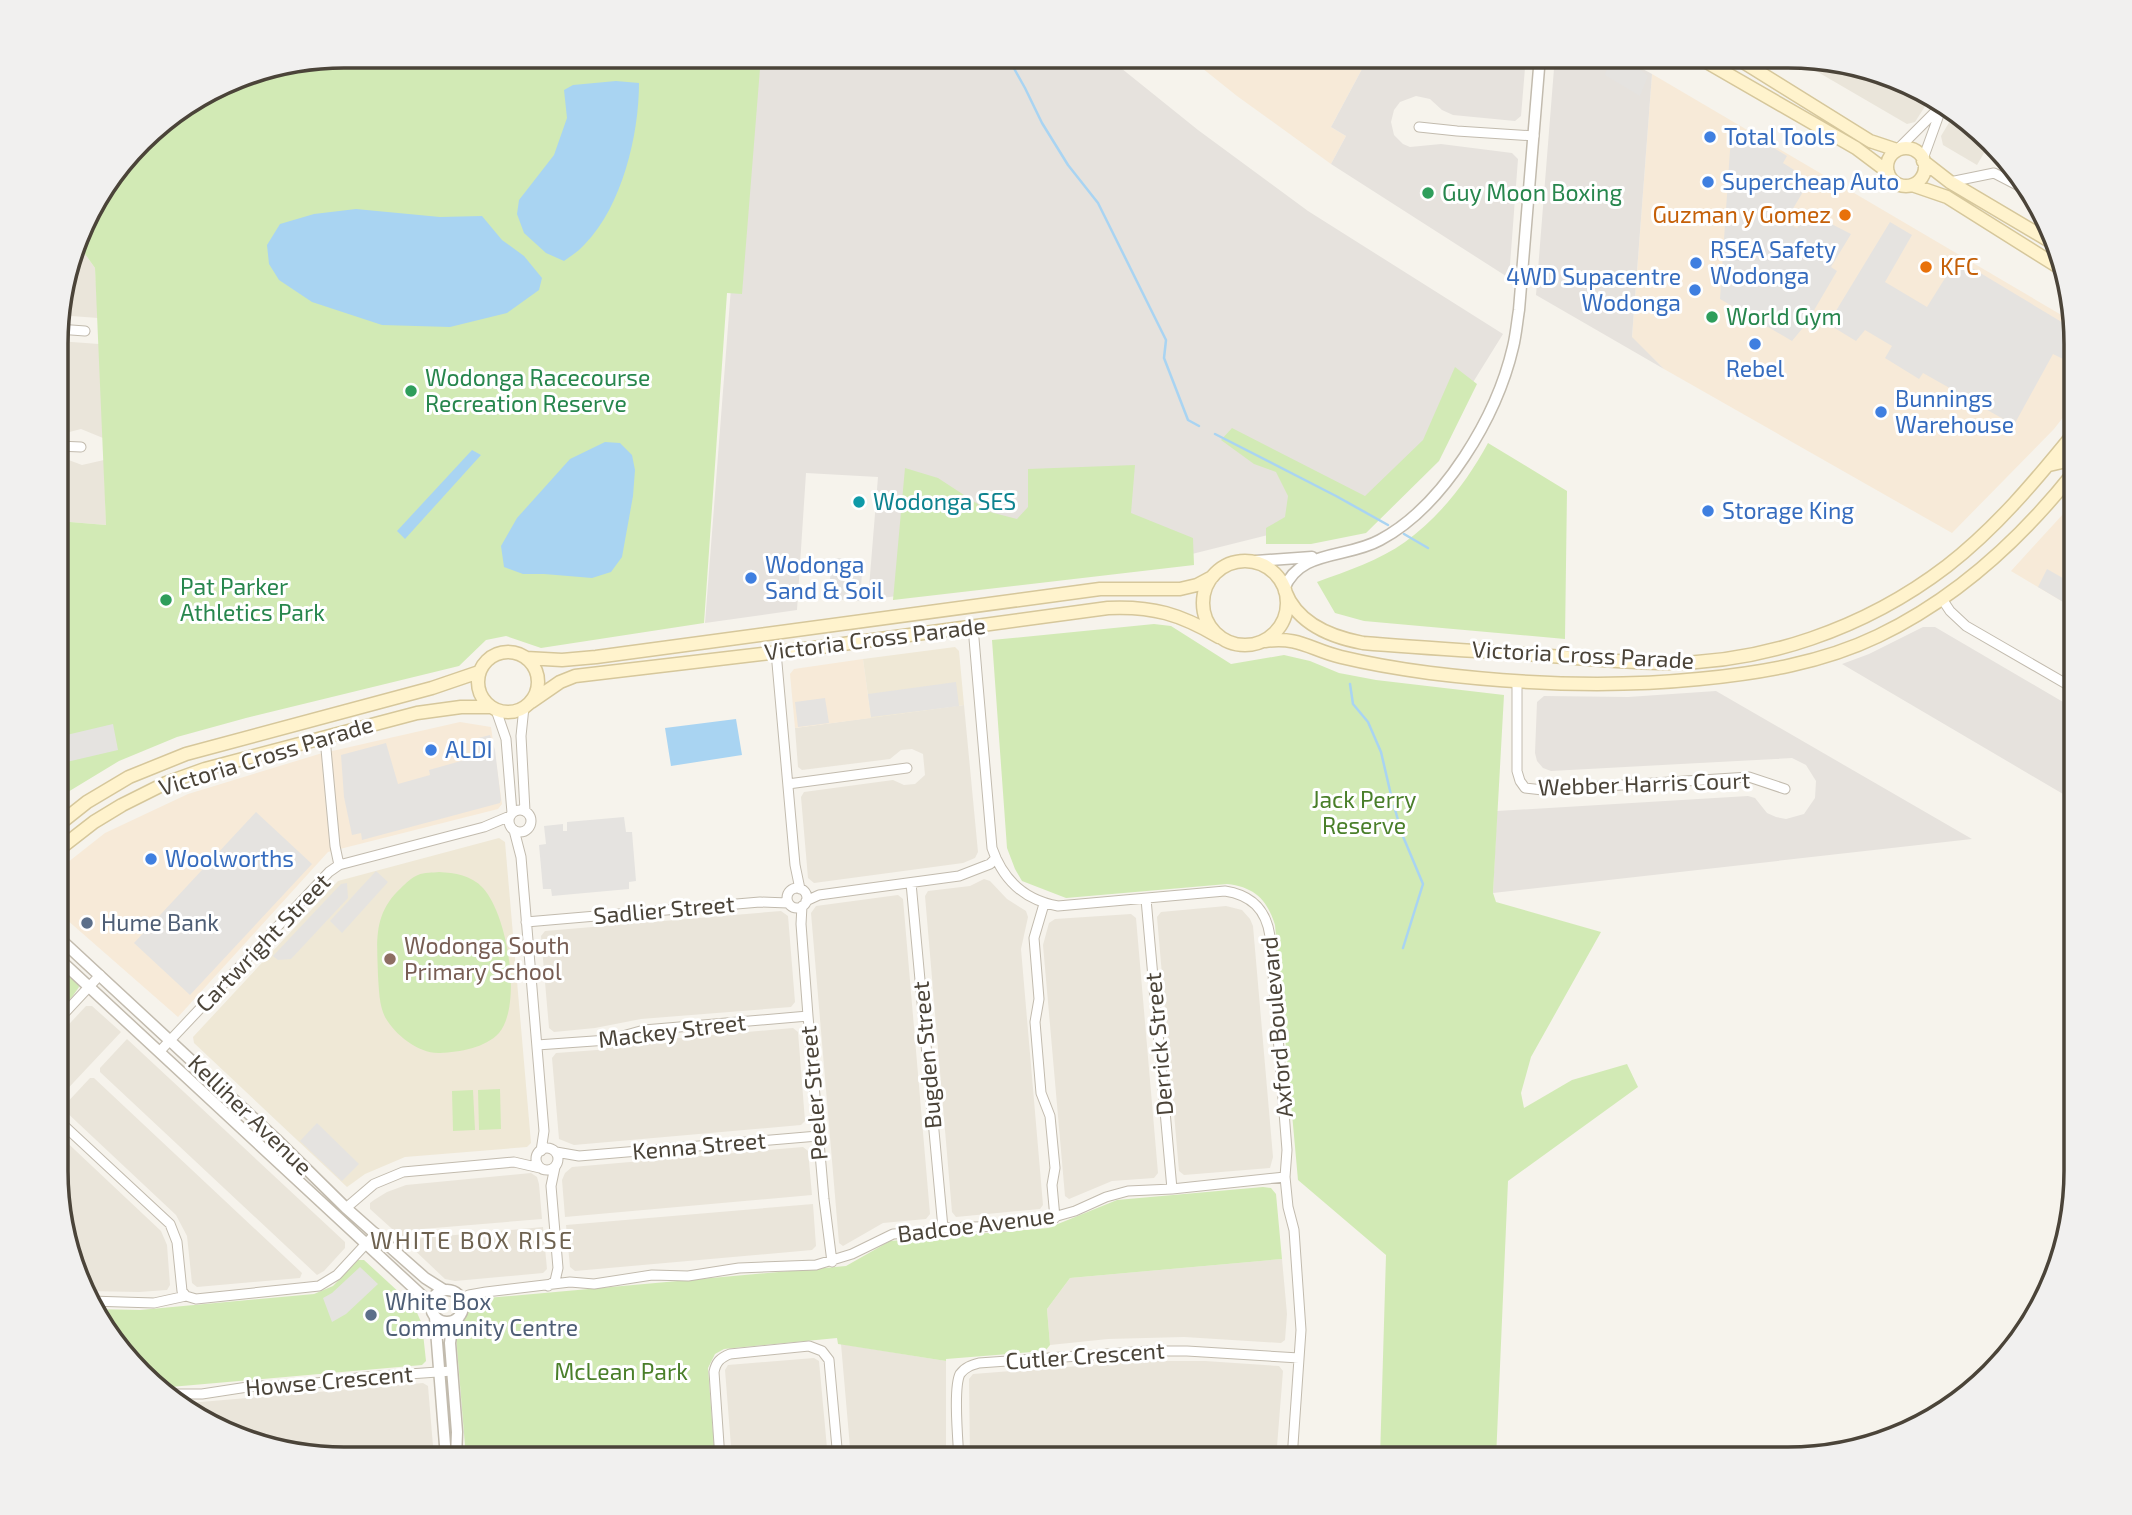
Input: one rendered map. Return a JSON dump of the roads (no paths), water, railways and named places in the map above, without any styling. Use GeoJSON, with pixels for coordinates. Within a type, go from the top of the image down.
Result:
{"type":"FeatureCollection","features":[{"type":"Feature","properties":{"kind":"main road"},"geometry":{"type":"LineString","coordinates":[[1717,68],[1856,148],[1888,172]]}},
{"type":"Feature","properties":{"kind":"main road"},"geometry":{"type":"LineString","coordinates":[[1762,68],[1870,141],[1897,149],[1913,149],[1950,182],[2042,237]]}},
{"type":"Feature","properties":{"kind":"main road"},"geometry":{"type":"LineString","coordinates":[[1897,149],[1888,159],[1888,172],[1896,183],[1905,186],[1918,181],[1923,175],[1923,160]]}},
{"type":"Feature","properties":{"kind":"main road"},"geometry":{"type":"LineString","coordinates":[[1912,184],[1947,197],[2051,262]]}},
{"type":"Feature","properties":{"kind":"main road","name":"Victoria Cross Parade"},"geometry":{"type":"LineString","coordinates":[[1285,590],[1294,609],[1312,624],[1335,636],[1363,643],[1661,663],[1715,660],[1770,650],[1805,640],[1875,612],[1929,579],[1977,540],[2064,451]]}},
{"type":"Feature","properties":{"kind":"main road"},"geometry":{"type":"LineString","coordinates":[[2048,466],[2064,462]]}},
{"type":"Feature","properties":{"kind":"main road","name":"Victoria Cross Parade"},"geometry":{"type":"LineString","coordinates":[[1265,641],[1295,640],[1341,657],[1416,671],[1517,682],[1588,685],[1662,682],[1745,675],[1793,666],[1877,637],[1942,599],[1993,559],[2037,516],[2064,484]]}},
{"type":"Feature","properties":{"kind":"main road"},"geometry":{"type":"LineString","coordinates":[[1977,540],[1993,559]]}},
{"type":"Feature","properties":{"kind":"main road"},"geometry":{"type":"LineString","coordinates":[[1256,561],[1271,569],[1285,590],[1286,608],[1276,632],[1265,641],[1242,645],[1229,642],[1219,637],[1209,624],[1204,608],[1205,592],[1212,577],[1226,566],[1235,562],[1256,561]]}},
{"type":"Feature","properties":{"kind":"main road","name":"Victoria Cross Parade"},"geometry":{"type":"LineString","coordinates":[[526,658],[562,660],[596,657],[1100,589],[1180,589],[1197,585],[1212,577]]}},
{"type":"Feature","properties":{"kind":"main road"},"geometry":{"type":"LineString","coordinates":[[970,606],[973,627]]}},
{"type":"Feature","properties":{"kind":"main road","name":"Victoria Cross Parade"},"geometry":{"type":"LineString","coordinates":[[528,704],[560,682],[575,676],[821,647],[1108,608],[1139,607],[1178,615],[1219,637]]}},
{"type":"Feature","properties":{"kind":"main road"},"geometry":{"type":"LineString","coordinates":[[818,626],[821,647]]}},
{"type":"Feature","properties":{"kind":"main road"},"geometry":{"type":"LineString","coordinates":[[508,652],[526,658],[533,665],[538,685],[528,704],[511,712],[493,708],[480,695],[477,680],[479,672],[484,663],[499,653],[508,652]]}},
{"type":"Feature","properties":{"kind":"main road","name":"Victoria Cross Parade"},"geometry":{"type":"LineString","coordinates":[[68,817],[87,802],[129,777],[186,754],[432,688],[479,672]]}},
{"type":"Feature","properties":{"kind":"main road","name":"Victoria Cross Parade"},"geometry":{"type":"LineString","coordinates":[[68,842],[94,822],[166,783],[205,769],[436,709],[493,708]]}},
{"type":"Feature","properties":{"kind":"street"},"geometry":{"type":"LineString","coordinates":[[1285,590],[1295,570],[1310,561],[1368,546],[1408,520],[1441,487],[1462,460],[1489,412],[1513,346],[1521,290],[1539,68]]}},
{"type":"Feature","properties":{"kind":"street"},"geometry":{"type":"LineString","coordinates":[[1897,149],[1936,111]]}},
{"type":"Feature","properties":{"kind":"street"},"geometry":{"type":"LineString","coordinates":[[1923,160],[1939,114]]}},
{"type":"Feature","properties":{"kind":"street"},"geometry":{"type":"LineString","coordinates":[[1419,127],[1534,136]]}},
{"type":"Feature","properties":{"kind":"street"},"geometry":{"type":"LineString","coordinates":[[1950,182],[1994,173],[2011,182]]}},
{"type":"Feature","properties":{"kind":"street"},"geometry":{"type":"LineString","coordinates":[[69,330],[85,331]]}},
{"type":"Feature","properties":{"kind":"street"},"geometry":{"type":"LineString","coordinates":[[68,446],[82,447]]}},
{"type":"Feature","properties":{"kind":"street"},"geometry":{"type":"LineString","coordinates":[[1256,561],[1325,557]]}},
{"type":"Feature","properties":{"kind":"street"},"geometry":{"type":"LineString","coordinates":[[1942,599],[1966,626],[2064,683]]}},
{"type":"Feature","properties":{"kind":"street"},"geometry":{"type":"LineString","coordinates":[[973,627],[989,830],[996,858],[1002,872],[1018,889],[1044,904],[1034,938],[1039,999],[1035,1022],[1041,1093],[1050,1116],[1055,1168],[1052,1185],[1055,1217]]}},
{"type":"Feature","properties":{"kind":"street","name":"Peeler Street"},"geometry":{"type":"LineString","coordinates":[[776,652],[818,1136],[832,1262]]}},
{"type":"Feature","properties":{"kind":"street","name":"Webber Harris Court"},"geometry":{"type":"LineString","coordinates":[[1517,682],[1517,771],[1525,788],[1535,790],[1749,777],[1785,789]]}},
{"type":"Feature","properties":{"kind":"street"},"geometry":{"type":"LineString","coordinates":[[521,857],[531,820],[525,811],[520,736],[528,704]]}},
{"type":"Feature","properties":{"kind":"street"},"geometry":{"type":"LineString","coordinates":[[493,708],[506,739],[511,814],[509,823],[521,857],[544,1132],[537,1161],[551,1186]]}},
{"type":"Feature","properties":{"kind":"street"},"geometry":{"type":"LineString","coordinates":[[325,738],[339,865]]}},
{"type":"Feature","properties":{"kind":"street"},"geometry":{"type":"LineString","coordinates":[[788,785],[906,768]]}},
{"type":"Feature","properties":{"kind":"street"},"geometry":{"type":"LineString","coordinates":[[511,814],[518,810],[525,811]]}},
{"type":"Feature","properties":{"kind":"street","name":"Cartwright Street"},"geometry":{"type":"LineString","coordinates":[[160,1051],[277,926],[339,865],[484,827],[511,814]]}},
{"type":"Feature","properties":{"kind":"street","name":"Cartwright Street"},"geometry":{"type":"LineString","coordinates":[[484,827],[513,830]]}},
{"type":"Feature","properties":{"kind":"street"},"geometry":{"type":"LineString","coordinates":[[513,830],[521,832],[527,829]]}},
{"type":"Feature","properties":{"kind":"street","name":"Sadlier Street"},"geometry":{"type":"LineString","coordinates":[[526,922],[760,902],[911,883],[959,876],[990,864],[996,858]]}},
{"type":"Feature","properties":{"kind":"street","name":"Bugden Street"},"geometry":{"type":"LineString","coordinates":[[911,883],[943,1228]]}},
{"type":"Feature","properties":{"kind":"street","name":"Axford Boulevard"},"geometry":{"type":"LineString","coordinates":[[1044,904],[1058,906],[1225,891],[1251,900],[1266,918],[1270,936],[1287,1150],[1284,1177],[1294,1230],[1301,1330],[1293,1447]]}},
{"type":"Feature","properties":{"kind":"street","name":"Derrick Street"},"geometry":{"type":"LineString","coordinates":[[1146,899],[1172,1189]]}},
{"type":"Feature","properties":{"kind":"street","name":"Kelliher Avenue"},"geometry":{"type":"LineString","coordinates":[[68,946],[171,1040],[346,1208],[425,1278],[444,1290]]}},
{"type":"Feature","properties":{"kind":"street","name":"Kelliher Avenue"},"geometry":{"type":"LineString","coordinates":[[68,967],[431,1304]]}},
{"type":"Feature","properties":{"kind":"street"},"geometry":{"type":"LineString","coordinates":[[68,1009],[100,975]]}},
{"type":"Feature","properties":{"kind":"street","name":"Mackey Street"},"geometry":{"type":"LineString","coordinates":[[537,1045],[608,1040],[644,1030],[808,1016]]}},
{"type":"Feature","properties":{"kind":"street"},"geometry":{"type":"LineString","coordinates":[[68,1129],[170,1224],[177,1242],[182,1291],[186,1296]]}},
{"type":"Feature","properties":{"kind":"street"},"geometry":{"type":"LineString","coordinates":[[544,1132],[558,1161],[551,1186],[558,1268],[555,1280],[548,1286]]}},
{"type":"Feature","properties":{"kind":"street","name":"Kenna Street"},"geometry":{"type":"LineString","coordinates":[[554,1151],[579,1156],[818,1136]]}},
{"type":"Feature","properties":{"kind":"street"},"geometry":{"type":"LineString","coordinates":[[514,1163],[539,1152],[554,1151]]}},
{"type":"Feature","properties":{"kind":"street","name":"Kenna Street"},"geometry":{"type":"LineString","coordinates":[[556,1166],[579,1156]]}},
{"type":"Feature","properties":{"kind":"street"},"geometry":{"type":"LineString","coordinates":[[346,1208],[374,1184],[404,1172],[514,1163],[549,1170],[556,1166]]}},
{"type":"Feature","properties":{"kind":"street","name":"Badcoe Avenue"},"geometry":{"type":"LineString","coordinates":[[462,1298],[469,1294],[570,1282],[603,1283],[652,1275],[688,1276],[738,1268],[816,1265],[852,1254],[893,1234],[929,1232],[943,1228],[1004,1226],[1055,1217],[1128,1191],[1284,1177]]}},
{"type":"Feature","properties":{"kind":"street"},"geometry":{"type":"LineString","coordinates":[[101,1301],[154,1303],[186,1296],[196,1299],[314,1288],[337,1275],[376,1233]]}},
{"type":"Feature","properties":{"kind":"street"},"geometry":{"type":"LineString","coordinates":[[445,1447],[435,1317],[431,1304],[435,1294],[444,1290],[454,1291],[462,1298],[464,1308],[452,1328],[450,1343],[456,1447]]}},
{"type":"Feature","properties":{"kind":"street"},"geometry":{"type":"LineString","coordinates":[[435,1317],[444,1322],[459,1317]]}},
{"type":"Feature","properties":{"kind":"street"},"geometry":{"type":"LineString","coordinates":[[719,1447],[714,1372],[721,1358],[730,1354],[809,1346],[822,1351],[829,1360],[837,1447]]}},
{"type":"Feature","properties":{"kind":"street","name":"Cutler Crescent"},"geometry":{"type":"LineString","coordinates":[[959,1447],[957,1384],[962,1370],[969,1366],[1149,1351],[1299,1358]]}},
{"type":"Feature","properties":{"kind":"street","name":"Howse Crescent"},"geometry":{"type":"LineString","coordinates":[[182,1394],[452,1371]]}},
{"type":"Feature","properties":{"kind":"water"},"geometry":{"type":"Polygon","coordinates":[[[616,81],[639,83],[636,125],[626,169],[609,210],[598,228],[583,247],[564,261],[546,253],[524,233],[517,214],[519,200],[554,155],[567,118],[564,90],[573,85],[616,81]]]}},
{"type":"Feature","properties":{"kind":"water"},"geometry":{"type":"Polygon","coordinates":[[[356,209],[440,217],[482,216],[502,240],[524,256],[542,278],[539,290],[507,313],[450,327],[382,325],[312,302],[279,280],[269,264],[267,245],[280,224],[314,214],[356,209]]]}},
{"type":"Feature","properties":{"kind":"water"},"geometry":{"type":"Polygon","coordinates":[[[605,442],[620,443],[632,455],[635,470],[622,557],[611,572],[592,578],[523,574],[504,567],[501,546],[517,518],[570,459],[605,442]]]}},
{"type":"Feature","properties":{"kind":"water"},"geometry":{"type":"Polygon","coordinates":[[[472,450],[481,455],[405,539],[397,531],[472,450]]]}},
{"type":"Feature","properties":{"kind":"water"},"geometry":{"type":"Polygon","coordinates":[[[736,719],[742,755],[671,766],[665,728],[736,719]]]}},
{"type":"Feature","properties":{"kind":"waterway"},"geometry":{"type":"LineString","coordinates":[[1014,68],[1042,123],[1068,165],[1098,203],[1166,340],[1164,358],[1188,420],[1199,426]]}},
{"type":"Feature","properties":{"kind":"waterway"},"geometry":{"type":"LineString","coordinates":[[1215,434],[1388,525]]}},
{"type":"Feature","properties":{"kind":"waterway"},"geometry":{"type":"LineString","coordinates":[[1404,534],[1428,548]]}},
{"type":"Feature","properties":{"kind":"waterway"},"geometry":{"type":"LineString","coordinates":[[1350,684],[1353,704],[1368,722],[1381,752],[1391,795]]}},
{"type":"Feature","properties":{"kind":"waterway"},"geometry":{"type":"LineString","coordinates":[[1394,806],[1402,834],[1423,884],[1403,948]]}},
{"type":"Feature","properties":{"kind":"place","name":"Total Tools"},"geometry":{"type":"Point","coordinates":[1710,137]}},
{"type":"Feature","properties":{"kind":"place","name":"Supercheap Auto"},"geometry":{"type":"Point","coordinates":[1708,182]}},
{"type":"Feature","properties":{"kind":"place","name":"Guy Moon Boxing"},"geometry":{"type":"Point","coordinates":[1428,193]}},
{"type":"Feature","properties":{"kind":"place","name":"Guzman y Gomez"},"geometry":{"type":"Point","coordinates":[1845,215]}},
{"type":"Feature","properties":{"kind":"place","name":"RSEA Safety Wodonga"},"geometry":{"type":"Point","coordinates":[1696,263]}},
{"type":"Feature","properties":{"kind":"place","name":"KFC"},"geometry":{"type":"Point","coordinates":[1926,267]}},
{"type":"Feature","properties":{"kind":"place","name":"4WD Supacentre Wodonga"},"geometry":{"type":"Point","coordinates":[1695,290]}},
{"type":"Feature","properties":{"kind":"place","name":"World Gym"},"geometry":{"type":"Point","coordinates":[1712,317]}},
{"type":"Feature","properties":{"kind":"place","name":"Rebel"},"geometry":{"type":"Point","coordinates":[1755,344]}},
{"type":"Feature","properties":{"kind":"place","name":"Wodonga Racecourse Recreation Reserve"},"geometry":{"type":"Point","coordinates":[411,391]}},
{"type":"Feature","properties":{"kind":"place","name":"Bunnings Warehouse"},"geometry":{"type":"Point","coordinates":[1881,412]}},
{"type":"Feature","properties":{"kind":"place","name":"Wodonga SES"},"geometry":{"type":"Point","coordinates":[859,502]}},
{"type":"Feature","properties":{"kind":"place","name":"Storage King"},"geometry":{"type":"Point","coordinates":[1708,511]}},
{"type":"Feature","properties":{"kind":"place","name":"Wodonga Sand & Soil"},"geometry":{"type":"Point","coordinates":[751,578]}},
{"type":"Feature","properties":{"kind":"place","name":"Pat Parker Athletics Park"},"geometry":{"type":"Point","coordinates":[166,600]}},
{"type":"Feature","properties":{"kind":"place","name":"ALDI"},"geometry":{"type":"Point","coordinates":[431,750]}},
{"type":"Feature","properties":{"kind":"place","name":"Woolworths"},"geometry":{"type":"Point","coordinates":[151,859]}},
{"type":"Feature","properties":{"kind":"place","name":"Hume Bank"},"geometry":{"type":"Point","coordinates":[87,923]}},
{"type":"Feature","properties":{"kind":"place","name":"Wodonga South Primary School"},"geometry":{"type":"Point","coordinates":[390,959]}},
{"type":"Feature","properties":{"kind":"place","name":"White Box Community Centre"},"geometry":{"type":"Point","coordinates":[371,1315]}},
{"type":"Feature","properties":{"kind":"district","name":"WHITE BOX RISE"},"geometry":{"type":"Point","coordinates":[472,1241]}},
{"type":"Feature","properties":{"kind":"park label","name":"Jack Perry Reserve"},"geometry":{"type":"Point","coordinates":[1364,813]}},
{"type":"Feature","properties":{"kind":"park label","name":"McLean Park"},"geometry":{"type":"Point","coordinates":[621,1372]}}]}
